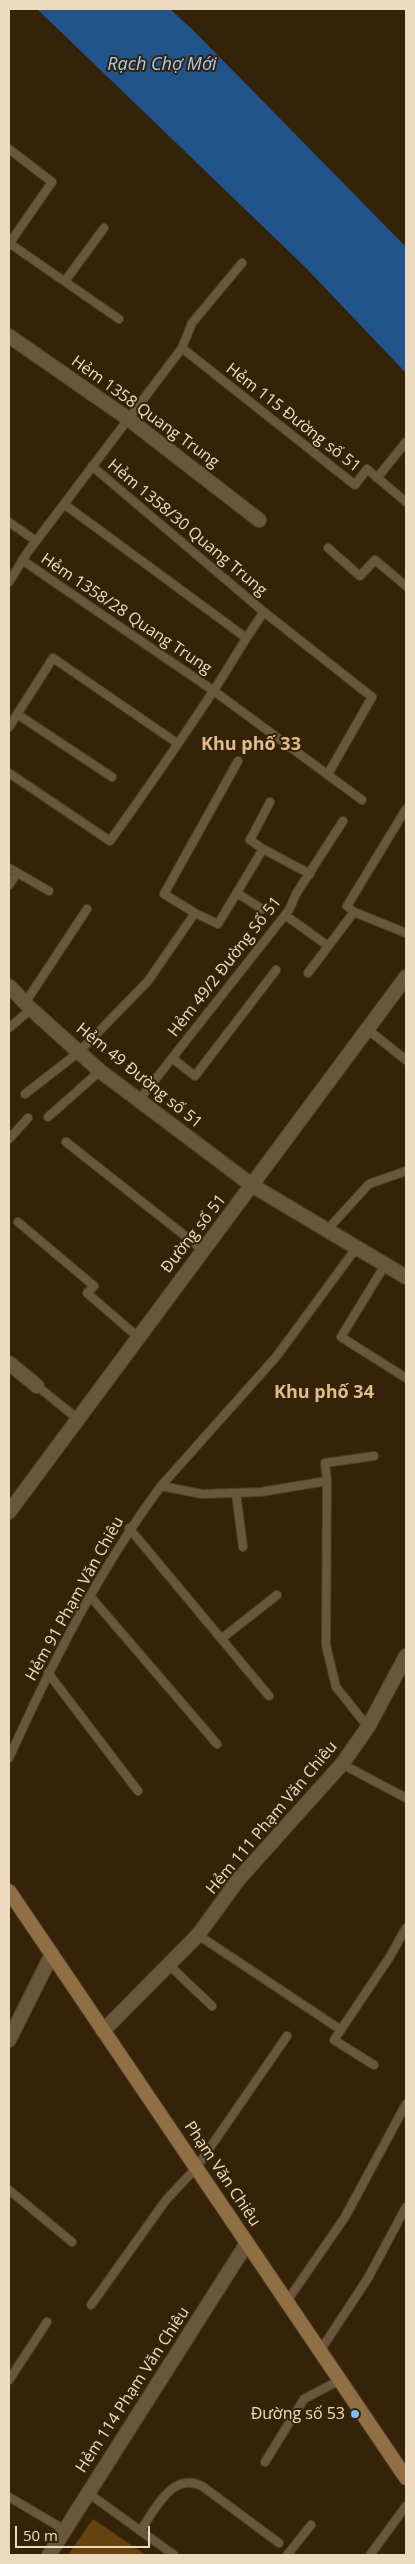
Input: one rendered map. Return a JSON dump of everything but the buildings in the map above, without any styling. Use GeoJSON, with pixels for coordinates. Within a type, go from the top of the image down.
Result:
{"type":"FeatureCollection","features":[{"type":"Feature","properties":{"kind":"main road","name":"Phạm Văn Chiêu"},"geometry":{"type":"LineString","coordinates":[[9,1891],[406,2478]]}},
{"type":"Feature","properties":{"kind":"street","name":"Hẻm 1358 Quang Trung"},"geometry":{"type":"LineString","coordinates":[[9,336],[127,418],[259,520]]}},
{"type":"Feature","properties":{"kind":"street","name":"Đường số 51"},"geometry":{"type":"LineString","coordinates":[[9,1512],[203,1250],[253,1186],[406,977]]}},
{"type":"Feature","properties":{"kind":"street","name":"Hẻm 49 Đường số 51"},"geometry":{"type":"LineString","coordinates":[[9,986],[100,1072],[253,1186],[406,1277]]}},
{"type":"Feature","properties":{"kind":"street"},"geometry":{"type":"LineString","coordinates":[[9,1364],[38,1386]]}},
{"type":"Feature","properties":{"kind":"street","name":"Hẻm 111 Phạm Văn Chiêu"},"geometry":{"type":"LineString","coordinates":[[103,2031],[198,1935],[238,1880],[342,1764],[368,1727],[406,1656]]}},
{"type":"Feature","properties":{"kind":"street"},"geometry":{"type":"LineString","coordinates":[[9,2040],[52,1954]]}},
{"type":"Feature","properties":{"kind":"street","name":"Hẻm 114 Phạm Văn Chiêu"},"geometry":{"type":"LineString","coordinates":[[49,2555],[247,2243]]}},
{"type":"Feature","properties":{"kind":"lane"},"geometry":{"type":"LineString","coordinates":[[9,149],[52,182],[9,244],[118,319]]}},
{"type":"Feature","properties":{"kind":"lane"},"geometry":{"type":"LineString","coordinates":[[65,281],[104,228]]}},
{"type":"Feature","properties":{"kind":"lane"},"geometry":{"type":"LineString","coordinates":[[127,418],[182,348],[192,323],[242,263]]}},
{"type":"Feature","properties":{"kind":"lane","name":"Hẻm 115 Đường số 51"},"geometry":{"type":"LineString","coordinates":[[182,348],[355,485],[367,469],[406,502]]}},
{"type":"Feature","properties":{"kind":"lane","name":"Hẻm 1358/28 Quang Trung"},"geometry":{"type":"LineString","coordinates":[[9,582],[22,560],[127,418]]}},
{"type":"Feature","properties":{"kind":"lane"},"geometry":{"type":"LineString","coordinates":[[377,478],[406,442]]}},
{"type":"Feature","properties":{"kind":"lane","name":"Hẻm 1358/30 Quang Trung"},"geometry":{"type":"LineString","coordinates":[[92,466],[264,612],[372,697],[328,774]]}},
{"type":"Feature","properties":{"kind":"lane"},"geometry":{"type":"LineString","coordinates":[[64,504],[246,637]]}},
{"type":"Feature","properties":{"kind":"lane","name":"Hẻm 1358/28 Quang Trung"},"geometry":{"type":"LineString","coordinates":[[9,522],[36,541]]}},
{"type":"Feature","properties":{"kind":"lane"},"geometry":{"type":"LineString","coordinates":[[328,548],[360,576],[375,560],[406,586]]}},
{"type":"Feature","properties":{"kind":"lane","name":"Hẻm 1358/28 Quang Trung"},"geometry":{"type":"LineString","coordinates":[[22,560],[214,691],[362,800]]}},
{"type":"Feature","properties":{"kind":"lane"},"geometry":{"type":"LineString","coordinates":[[214,691],[246,637],[264,612]]}},
{"type":"Feature","properties":{"kind":"lane"},"geometry":{"type":"LineString","coordinates":[[9,727],[53,658],[177,744]]}},
{"type":"Feature","properties":{"kind":"lane","name":"Hẻm 1358/28 Quang Trung"},"geometry":{"type":"LineString","coordinates":[[9,773],[110,841],[214,691]]}},
{"type":"Feature","properties":{"kind":"lane"},"geometry":{"type":"LineString","coordinates":[[17,714],[112,777]]}},
{"type":"Feature","properties":{"kind":"lane"},"geometry":{"type":"LineString","coordinates":[[238,760],[164,894],[194,913],[218,924],[263,849]]}},
{"type":"Feature","properties":{"kind":"lane"},"geometry":{"type":"LineString","coordinates":[[270,802],[250,840],[310,874]]}},
{"type":"Feature","properties":{"kind":"lane"},"geometry":{"type":"LineString","coordinates":[[406,809],[347,906],[354,912],[406,933]]}},
{"type":"Feature","properties":{"kind":"lane","name":"Hẻm 49/2 Đường Số 51"},"geometry":{"type":"LineString","coordinates":[[139,1100],[285,915],[343,822]]}},
{"type":"Feature","properties":{"kind":"lane"},"geometry":{"type":"LineString","coordinates":[[9,868],[49,891]]}},
{"type":"Feature","properties":{"kind":"lane"},"geometry":{"type":"LineString","coordinates":[[9,885],[17,873]]}},
{"type":"Feature","properties":{"kind":"lane"},"geometry":{"type":"LineString","coordinates":[[237,893],[262,909]]}},
{"type":"Feature","properties":{"kind":"lane"},"geometry":{"type":"LineString","coordinates":[[9,1028],[28,1006],[87,909]]}},
{"type":"Feature","properties":{"kind":"lane"},"geometry":{"type":"LineString","coordinates":[[308,974],[354,912]]}},
{"type":"Feature","properties":{"kind":"lane"},"geometry":{"type":"LineString","coordinates":[[25,1094],[79,1052],[148,981],[194,913]]}},
{"type":"Feature","properties":{"kind":"lane"},"geometry":{"type":"LineString","coordinates":[[285,915],[328,946]]}},
{"type":"Feature","properties":{"kind":"lane"},"geometry":{"type":"LineString","coordinates":[[172,1058],[195,1076],[276,970]]}},
{"type":"Feature","properties":{"kind":"lane"},"geometry":{"type":"LineString","coordinates":[[368,1029],[406,1060]]}},
{"type":"Feature","properties":{"kind":"lane"},"geometry":{"type":"LineString","coordinates":[[48,1117],[100,1072]]}},
{"type":"Feature","properties":{"kind":"lane"},"geometry":{"type":"LineString","coordinates":[[10,1136],[28,1118]]}},
{"type":"Feature","properties":{"kind":"lane"},"geometry":{"type":"LineString","coordinates":[[66,1142],[203,1250]]}},
{"type":"Feature","properties":{"kind":"lane"},"geometry":{"type":"LineString","coordinates":[[327,1230],[369,1184],[406,1171]]}},
{"type":"Feature","properties":{"kind":"lane"},"geometry":{"type":"LineString","coordinates":[[18,1222],[94,1286],[87,1293],[138,1337]]}},
{"type":"Feature","properties":{"kind":"lane","name":"Hẻm 91 Phạm Văn Chiêu"},"geometry":{"type":"LineString","coordinates":[[9,1758],[48,1673],[129,1528],[161,1486],[276,1357],[357,1247]]}},
{"type":"Feature","properties":{"kind":"lane"},"geometry":{"type":"LineString","coordinates":[[385,1266],[341,1337],[406,1378]]}},
{"type":"Feature","properties":{"kind":"lane"},"geometry":{"type":"LineString","coordinates":[[38,1386],[78,1418]]}},
{"type":"Feature","properties":{"kind":"lane"},"geometry":{"type":"LineString","coordinates":[[368,1727],[336,1687],[326,1645],[327,1481],[325,1462],[374,1456]]}},
{"type":"Feature","properties":{"kind":"lane"},"geometry":{"type":"LineString","coordinates":[[161,1486],[202,1494],[236,1493],[261,1492],[327,1481]]}},
{"type":"Feature","properties":{"kind":"lane"},"geometry":{"type":"LineString","coordinates":[[236,1493],[243,1547]]}},
{"type":"Feature","properties":{"kind":"lane"},"geometry":{"type":"LineString","coordinates":[[129,1528],[269,1696]]}},
{"type":"Feature","properties":{"kind":"lane"},"geometry":{"type":"LineString","coordinates":[[221,1639],[278,1595]]}},
{"type":"Feature","properties":{"kind":"lane"},"geometry":{"type":"LineString","coordinates":[[90,1596],[217,1744]]}},
{"type":"Feature","properties":{"kind":"lane"},"geometry":{"type":"LineString","coordinates":[[48,1673],[138,1791]]}},
{"type":"Feature","properties":{"kind":"lane"},"geometry":{"type":"LineString","coordinates":[[342,1764],[406,1798]]}},
{"type":"Feature","properties":{"kind":"lane"},"geometry":{"type":"LineString","coordinates":[[374,2065],[334,2040],[389,1958],[406,1928]]}},
{"type":"Feature","properties":{"kind":"lane"},"geometry":{"type":"LineString","coordinates":[[198,1935],[341,2030]]}},
{"type":"Feature","properties":{"kind":"lane"},"geometry":{"type":"LineString","coordinates":[[168,1965],[212,2006]]}},
{"type":"Feature","properties":{"kind":"lane"},"geometry":{"type":"LineString","coordinates":[[91,2305],[166,2200],[196,2168],[287,2036]]}},
{"type":"Feature","properties":{"kind":"lane"},"geometry":{"type":"LineString","coordinates":[[286,2301],[345,2217],[406,2104]]}},
{"type":"Feature","properties":{"kind":"lane"},"geometry":{"type":"LineString","coordinates":[[9,2190],[72,2242]]}},
{"type":"Feature","properties":{"kind":"lane"},"geometry":{"type":"LineString","coordinates":[[320,2351],[368,2278],[406,2207]]}},
{"type":"Feature","properties":{"kind":"lane"},"geometry":{"type":"LineString","coordinates":[[9,2380],[47,2322]]}},
{"type":"Feature","properties":{"kind":"lane"},"geometry":{"type":"LineString","coordinates":[[265,2462],[304,2399],[340,2380]]}},
{"type":"Feature","properties":{"kind":"lane"},"geometry":{"type":"LineString","coordinates":[[140,2531],[170,2489],[183,2482],[195,2482],[279,2543]]}},
{"type":"Feature","properties":{"kind":"lane"},"geometry":{"type":"LineString","coordinates":[[88,2493],[174,2555]]}},
{"type":"Feature","properties":{"kind":"lane"},"geometry":{"type":"LineString","coordinates":[[9,2497],[65,2530]]}},
{"type":"Feature","properties":{"kind":"lane"},"geometry":{"type":"LineString","coordinates":[[370,2555],[406,2506]]}},
{"type":"Feature","properties":{"kind":"lane"},"geometry":{"type":"LineString","coordinates":[[287,2555],[310,2525]]}},
{"type":"Feature","properties":{"kind":"shaded area"},"geometry":{"type":"Polygon","coordinates":[[[93,2519],[146,2555],[68,2555],[93,2519]]]}},
{"type":"Feature","properties":{"kind":"water","name":"Rạch Chợ Mới"},"geometry":{"type":"Polygon","coordinates":[[[37,9],[170,9],[194,31],[406,247],[406,373],[304,266],[37,9]]]}},
{"type":"Feature","properties":{"kind":"place","name":"Đường số 53"},"geometry":{"type":"Point","coordinates":[355,2414]}},
{"type":"Feature","properties":{"kind":"district","name":"Khu phố 33"},"geometry":{"type":"Point","coordinates":[251,745]}},
{"type":"Feature","properties":{"kind":"district","name":"Khu phố 34"},"geometry":{"type":"Point","coordinates":[324,1393]}}]}
